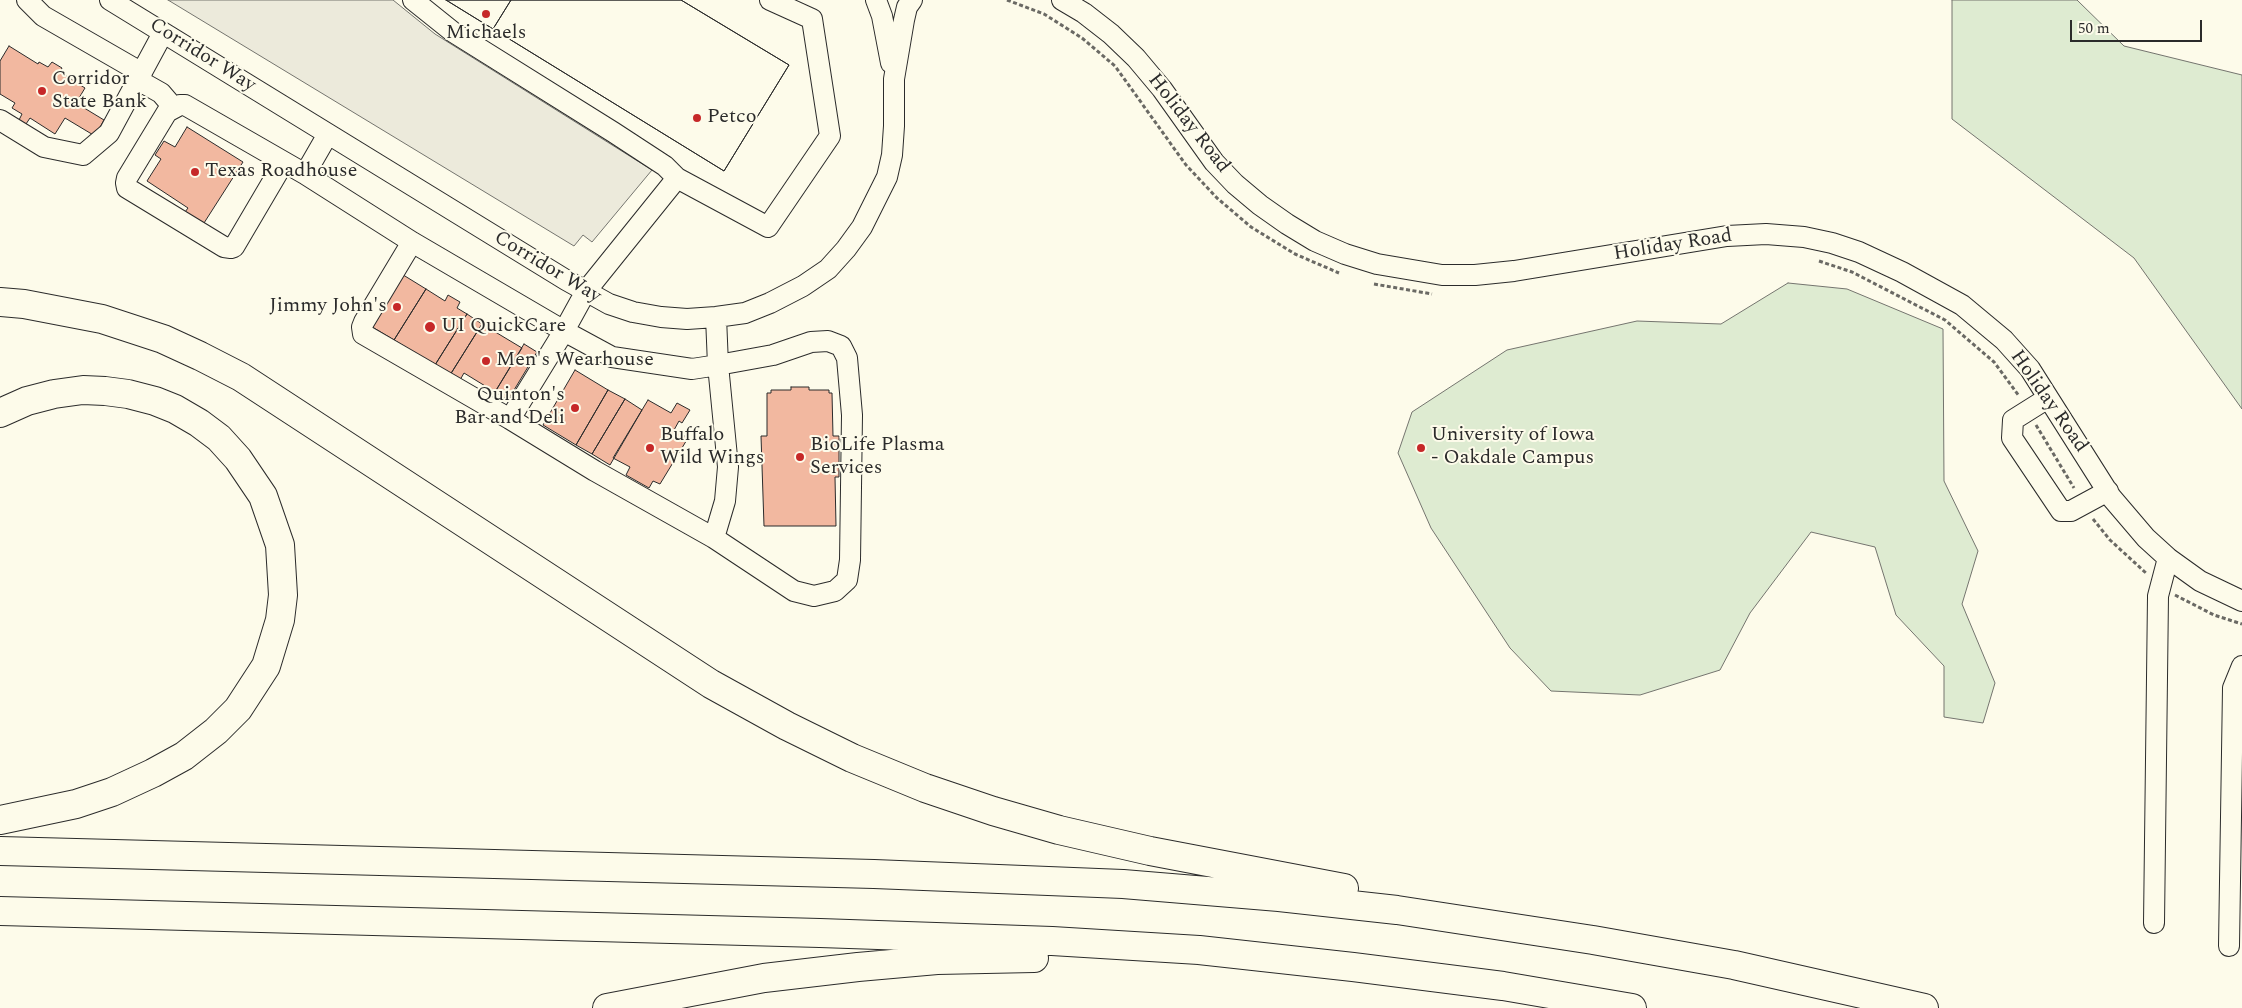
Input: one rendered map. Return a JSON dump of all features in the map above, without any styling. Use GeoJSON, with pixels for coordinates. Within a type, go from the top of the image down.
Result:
{"type":"FeatureCollection","features":[{"type":"Feature","properties":{"kind":"highway"},"geometry":{"type":"LineString","coordinates":[[0,302],[24,304],[102,319],[163,339],[241,377],[711,684],[787,726],[852,758],[925,788],[993,811],[1068,832],[1150,851],[1439,906],[1592,940]]}},
{"type":"Feature","properties":{"kind":"highway"},"geometry":{"type":"LineString","coordinates":[[0,413],[27,401],[54,394],[83,390],[105,391],[128,394],[155,401],[175,409],[199,423],[219,438],[238,459],[263,496],[280,545],[283,595],[276,636],[266,666],[238,709],[216,731],[184,756],[112,792],[76,804],[0,820]]}},
{"type":"Feature","properties":{"kind":"highway"},"geometry":{"type":"LineString","coordinates":[[0,851],[883,874],[1077,882],[1270,896],[1504,925],[1592,940],[1734,965],[1924,1008]]}},
{"type":"Feature","properties":{"kind":"highway"},"geometry":{"type":"LineString","coordinates":[[0,911],[820,932],[1052,941],[1199,950],[1353,966],[1503,986],[1632,1008]]}},
{"type":"Feature","properties":{"kind":"highway"},"geometry":{"type":"LineString","coordinates":[[607,1008],[764,978],[937,960],[1071,958],[1280,966],[1353,966]]}},
{"type":"Feature","properties":{"kind":"street"},"geometry":{"type":"LineString","coordinates":[[27,0],[43,16],[140,76],[161,93],[173,107]]}},
{"type":"Feature","properties":{"kind":"street","name":"Corridor Way"},"geometry":{"type":"LineString","coordinates":[[110,0],[586,291],[609,304],[633,312],[662,317],[716,317],[745,313],[803,286],[828,269],[846,249],[862,227],[887,177],[892,155],[894,80],[904,20],[907,7],[912,0]]}},
{"type":"Feature","properties":{"kind":"street"},"geometry":{"type":"LineString","coordinates":[[413,0],[453,32],[613,132],[664,166],[678,178],[768,227],[830,136],[812,18],[770,0]]}},
{"type":"Feature","properties":{"kind":"street","name":"Corridor Way"},"geometry":{"type":"LineString","coordinates":[[876,0],[882,16],[894,80]]}},
{"type":"Feature","properties":{"kind":"street","name":"Holiday Road"},"geometry":{"type":"LineString","coordinates":[[1062,0],[1104,29],[1136,58],[1162,88],[1214,162],[1235,184],[1287,224],[1315,241],[1345,254],[1409,271],[1442,275],[1475,275],[1514,271],[1727,236],[1766,234],[1804,237],[1858,252],[1902,272],[1962,305],[2004,340],[2030,369],[2108,491],[2140,532],[2168,558],[2200,581],[2242,601]]}},
{"type":"Feature","properties":{"kind":"street"},"geometry":{"type":"LineString","coordinates":[[0,120],[44,148],[83,155],[109,133],[163,33]]}},
{"type":"Feature","properties":{"kind":"street"},"geometry":{"type":"LineString","coordinates":[[284,162],[234,246],[224,247],[127,188],[127,178],[167,112],[173,107],[185,105],[305,174],[412,242],[564,332],[612,357],[692,369],[773,355],[811,342],[828,341],[841,346],[847,358],[852,415],[850,560],[847,580],[835,591],[824,594],[814,596],[794,591],[714,538],[595,471],[510,418],[363,334],[362,327],[364,322],[412,242]]}},
{"type":"Feature","properties":{"kind":"street"},"geometry":{"type":"LineString","coordinates":[[305,174],[328,134]]}},
{"type":"Feature","properties":{"kind":"street"},"geometry":{"type":"LineString","coordinates":[[510,418],[564,332],[586,291],[678,178]]}},
{"type":"Feature","properties":{"kind":"street"},"geometry":{"type":"LineString","coordinates":[[714,538],[725,501],[728,467],[718,365],[716,317]]}},
{"type":"Feature","properties":{"kind":"street"},"geometry":{"type":"LineString","coordinates":[[2048,398],[2013,420],[2012,438],[2061,511],[2071,511],[2108,491]]}},
{"type":"Feature","properties":{"kind":"street"},"geometry":{"type":"LineString","coordinates":[[2154,923],[2158,596],[2168,558]]}},
{"type":"Feature","properties":{"kind":"street"},"geometry":{"type":"LineString","coordinates":[[2229,946],[2234,688],[2242,666]]}},
{"type":"Feature","properties":{"kind":"path"},"geometry":{"type":"LineString","coordinates":[[1007,0],[1044,14],[1082,38],[1115,66],[1186,165],[1216,198],[1251,227],[1295,254],[1331,271],[1347,276]]}},
{"type":"Feature","properties":{"kind":"path"},"geometry":{"type":"LineString","coordinates":[[1816,260],[1852,272],[1945,320],[1994,362],[2027,410],[2084,504],[2110,540],[2134,564],[2174,595],[2214,616],[2242,624]]}},
{"type":"Feature","properties":{"kind":"path"},"geometry":{"type":"LineString","coordinates":[[1371,283],[1437,294]]}},
{"type":"Feature","properties":{"kind":"green space"},"geometry":{"type":"Polygon","coordinates":[[[1952,0],[2077,0],[2124,46],[2242,75],[2242,409],[2134,258],[1952,119],[1952,0]]]}},
{"type":"Feature","properties":{"kind":"green space"},"geometry":{"type":"Polygon","coordinates":[[[1788,283],[1847,289],[1943,329],[1944,481],[1978,551],[1962,604],[1995,683],[1983,723],[1944,717],[1944,666],[1896,615],[1875,547],[1811,532],[1750,613],[1720,670],[1640,695],[1551,691],[1510,648],[1431,528],[1398,453],[1412,412],[1507,350],[1637,321],[1721,324],[1788,283]]]}},
{"type":"Feature","properties":{"kind":"shaded area"},"geometry":{"type":"Polygon","coordinates":[[[168,0],[393,0],[435,34],[652,170],[592,242],[583,235],[574,246],[168,0]]]}},
{"type":"Feature","properties":{"kind":"building","name":"Petco"},"geometry":{"type":"Polygon","coordinates":[[[446,0],[681,0],[789,65],[724,171],[446,0]]]}},
{"type":"Feature","properties":{"kind":"building","name":"Michaels"},"geometry":{"type":"Polygon","coordinates":[[[446,0],[511,0],[493,29],[446,0]]]}},
{"type":"Feature","properties":{"kind":"building","name":"Petco"},"geometry":{"type":"Polygon","coordinates":[[[511,0],[681,0],[789,65],[724,171],[493,29],[511,0]]]}},
{"type":"Feature","properties":{"kind":"building","name":"Corridor State Bank"},"geometry":{"type":"Polygon","coordinates":[[[9,46],[38,64],[39,62],[48,67],[52,62],[62,68],[60,72],[85,88],[76,103],[104,120],[95,136],[65,118],[55,134],[30,118],[26,124],[19,120],[22,114],[12,108],[15,103],[0,94],[0,61],[9,46]]]}},
{"type":"Feature","properties":{"kind":"building","name":"Texas Roadhouse"},"geometry":{"type":"Polygon","coordinates":[[[187,127],[243,162],[204,223],[185,212],[188,208],[147,181],[161,159],[155,155],[164,141],[175,147],[187,127]]]}},
{"type":"Feature","properties":{"kind":"building","name":"Jimmy John's"},"geometry":{"type":"Polygon","coordinates":[[[400,273],[426,289],[394,340],[369,325],[400,273]]]}},
{"type":"Feature","properties":{"kind":"building","name":"UI QuickCare"},"geometry":{"type":"Polygon","coordinates":[[[426,289],[445,301],[448,295],[460,302],[457,308],[467,314],[435,365],[394,340],[426,289]]]}},
{"type":"Feature","properties":{"kind":"building"},"geometry":{"type":"Polygon","coordinates":[[[467,314],[482,324],[450,375],[435,365],[467,314]]]}},
{"type":"Feature","properties":{"kind":"building","name":"Men's Wearhouse"},"geometry":{"type":"Polygon","coordinates":[[[482,324],[522,348],[495,392],[464,373],[460,380],[450,375],[482,324]]]}},
{"type":"Feature","properties":{"kind":"building"},"geometry":{"type":"Polygon","coordinates":[[[524,344],[537,352],[508,400],[495,392],[524,344]]]}},
{"type":"Feature","properties":{"kind":"building","name":"Quinton's Bar and Deli"},"geometry":{"type":"Polygon","coordinates":[[[575,370],[608,390],[576,445],[543,425],[575,370]]]}},
{"type":"Feature","properties":{"kind":"building","name":"BioLife Plasma Services"},"geometry":{"type":"Polygon","coordinates":[[[791,387],[809,387],[809,390],[829,390],[829,393],[832,393],[833,436],[839,436],[839,477],[835,477],[836,526],[764,526],[761,436],[767,436],[767,393],[771,393],[771,390],[791,390],[791,387]]]}},
{"type":"Feature","properties":{"kind":"building"},"geometry":{"type":"Polygon","coordinates":[[[608,390],[625,399],[592,454],[576,445],[608,390]]]}},
{"type":"Feature","properties":{"kind":"building"},"geometry":{"type":"Polygon","coordinates":[[[625,399],[642,410],[610,465],[592,454],[625,399]]]}},
{"type":"Feature","properties":{"kind":"building","name":"Buffalo Wild Wings"},"geometry":{"type":"Polygon","coordinates":[[[648,400],[671,413],[677,403],[690,410],[682,423],[679,421],[674,430],[688,438],[660,484],[653,481],[649,488],[626,475],[630,467],[613,458],[648,400]]]}},
{"type":"Feature","properties":{"kind":"place","name":"Michaels"},"geometry":{"type":"Point","coordinates":[486,14]}},
{"type":"Feature","properties":{"kind":"place","name":"Corridor State Bank"},"geometry":{"type":"Point","coordinates":[42,91]}},
{"type":"Feature","properties":{"kind":"place","name":"Petco"},"geometry":{"type":"Point","coordinates":[697,118]}},
{"type":"Feature","properties":{"kind":"place","name":"Texas Roadhouse"},"geometry":{"type":"Point","coordinates":[195,172]}},
{"type":"Feature","properties":{"kind":"place","name":"Jimmy John's"},"geometry":{"type":"Point","coordinates":[397,307]}},
{"type":"Feature","properties":{"kind":"place","name":"UI QuickCare"},"geometry":{"type":"Point","coordinates":[430,327]}},
{"type":"Feature","properties":{"kind":"place","name":"Men's Wearhouse"},"geometry":{"type":"Point","coordinates":[486,361]}},
{"type":"Feature","properties":{"kind":"place","name":"Quinton's Bar and Deli"},"geometry":{"type":"Point","coordinates":[575,408]}},
{"type":"Feature","properties":{"kind":"place","name":"Buffalo Wild Wings"},"geometry":{"type":"Point","coordinates":[650,448]}},
{"type":"Feature","properties":{"kind":"place","name":"University of Iowa - Oakdale Campus"},"geometry":{"type":"Point","coordinates":[1421,448]}},
{"type":"Feature","properties":{"kind":"place","name":"BioLife Plasma Services"},"geometry":{"type":"Point","coordinates":[800,457]}}]}
